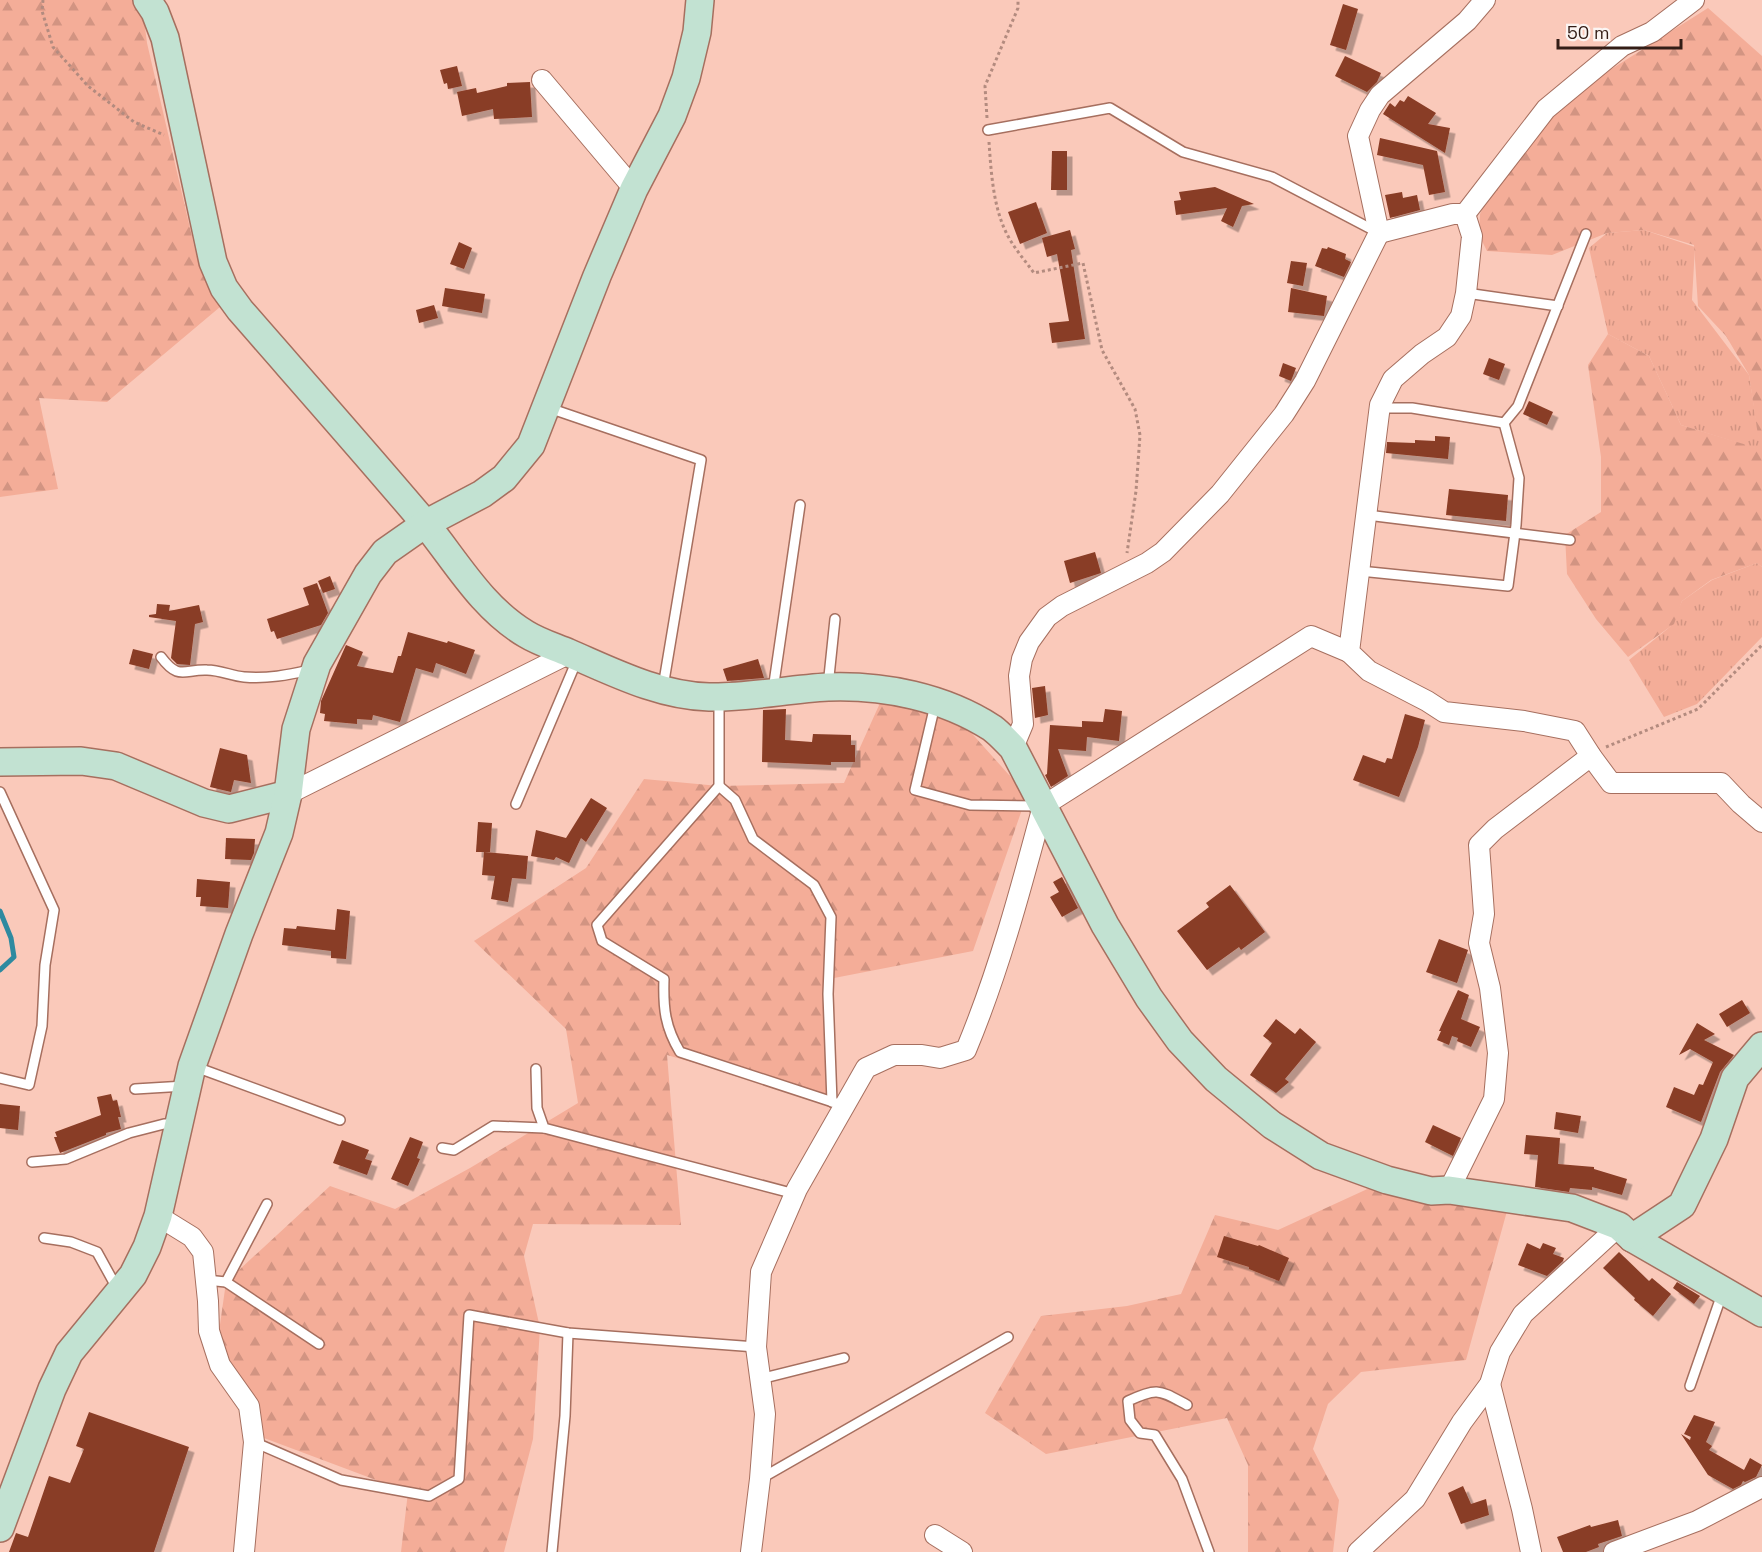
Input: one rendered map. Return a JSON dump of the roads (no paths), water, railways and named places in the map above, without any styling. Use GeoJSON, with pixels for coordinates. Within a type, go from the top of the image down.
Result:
{"type":"FeatureCollection","features":[{"type":"Feature","properties":{"kind":"street"},"geometry":{"type":"LineString","coordinates":[[147,0],[155,12],[165,38],[213,262],[225,288],[240,310],[425,524],[483,599],[508,621],[527,635],[639,682],[663,689],[709,697],[828,687],[896,691],[935,702],[963,713],[993,729],[1013,748],[1104,925],[1149,998],[1180,1041],[1216,1079],[1272,1125],[1321,1156],[1373,1176],[1431,1191],[1449,1190],[1572,1208],[1625,1232],[1762,1313]]}},
{"type":"Feature","properties":{"kind":"street"},"geometry":{"type":"LineString","coordinates":[[0,1528],[52,1389],[69,1353],[133,1275],[147,1247],[158,1216],[190,1076],[239,934],[279,833],[288,794],[296,729],[315,668],[368,574],[386,552],[425,524],[482,494],[504,477],[531,445],[597,276],[634,189],[672,117],[686,78],[697,32],[700,0]]}},
{"type":"Feature","properties":{"kind":"street"},"geometry":{"type":"LineString","coordinates":[[1013,748],[1023,724],[1019,676],[1022,659],[1029,642],[1047,617],[1062,606],[1148,563],[1184,533],[1220,494],[1284,414],[1305,381],[1379,233],[1358,136],[1370,110],[1380,95],[1467,21],[1485,0]]}},
{"type":"Feature","properties":{"kind":"street"},"geometry":{"type":"LineString","coordinates":[[1465,214],[1546,109],[1622,46],[1652,32],[1694,0]]}},
{"type":"Feature","properties":{"kind":"street"},"geometry":{"type":"LineString","coordinates":[[542,80],[634,189]]}},
{"type":"Feature","properties":{"kind":"street"},"geometry":{"type":"LineString","coordinates":[[1379,233],[1452,214],[1465,214]]}},
{"type":"Feature","properties":{"kind":"street"},"geometry":{"type":"LineString","coordinates":[[1349,652],[1380,408],[1393,379],[1422,354],[1447,337],[1461,316],[1466,293],[1472,236],[1465,214]]}},
{"type":"Feature","properties":{"kind":"street"},"geometry":{"type":"LineString","coordinates":[[751,1552],[765,1414],[756,1347],[761,1272],[838,1104],[866,1068],[894,1055],[922,1055],[940,1058],[966,1050],[984,1007],[1003,947],[1043,806],[1311,636],[1349,652],[1369,671],[1444,712],[1524,721],[1575,731],[1611,783],[1721,783],[1762,822]]}},
{"type":"Feature","properties":{"kind":"street"},"geometry":{"type":"LineString","coordinates":[[0,762],[81,761],[116,766],[204,803],[229,808],[288,794],[574,655]]}},
{"type":"Feature","properties":{"kind":"street"},"geometry":{"type":"LineString","coordinates":[[1449,1190],[1494,1099],[1498,1053],[1490,988],[1479,943],[1484,914],[1479,845],[1495,829],[1591,756]]}},
{"type":"Feature","properties":{"kind":"street"},"geometry":{"type":"LineString","coordinates":[[1358,1552],[1414,1499],[1462,1422],[1490,1383],[1500,1352],[1523,1314],[1625,1232],[1682,1205],[1714,1140],[1735,1078],[1762,1046]]}},
{"type":"Feature","properties":{"kind":"street"},"geometry":{"type":"LineString","coordinates":[[158,1216],[192,1236],[203,1252],[216,1281],[209,1331],[220,1365],[249,1406],[254,1442],[243,1552]]}},
{"type":"Feature","properties":{"kind":"street"},"geometry":{"type":"LineString","coordinates":[[1490,1383],[1531,1552]]}},
{"type":"Feature","properties":{"kind":"street"},"geometry":{"type":"LineString","coordinates":[[1614,1552],[1697,1521],[1762,1487]]}},
{"type":"Feature","properties":{"kind":"street"},"geometry":{"type":"LineString","coordinates":[[935,1535],[962,1552]]}},
{"type":"Feature","properties":{"kind":"lane"},"geometry":{"type":"LineString","coordinates":[[988,130],[1110,108],[1183,152],[1272,177],[1379,233]]}},
{"type":"Feature","properties":{"kind":"lane"},"geometry":{"type":"LineString","coordinates":[[1504,423],[1518,406],[1586,234]]}},
{"type":"Feature","properties":{"kind":"lane"},"geometry":{"type":"LineString","coordinates":[[1466,293],[1558,306]]}},
{"type":"Feature","properties":{"kind":"lane"},"geometry":{"type":"LineString","coordinates":[[546,408],[701,460],[663,689]]}},
{"type":"Feature","properties":{"kind":"lane"},"geometry":{"type":"LineString","coordinates":[[1380,408],[1412,408],[1504,423]]}},
{"type":"Feature","properties":{"kind":"lane"},"geometry":{"type":"LineString","coordinates":[[1360,571],[1508,586],[1519,478],[1504,423]]}},
{"type":"Feature","properties":{"kind":"lane"},"geometry":{"type":"LineString","coordinates":[[773,692],[800,505]]}},
{"type":"Feature","properties":{"kind":"lane"},"geometry":{"type":"LineString","coordinates":[[1367,515],[1570,540]]}},
{"type":"Feature","properties":{"kind":"lane"},"geometry":{"type":"LineString","coordinates":[[828,687],[835,620]]}},
{"type":"Feature","properties":{"kind":"lane"},"geometry":{"type":"LineString","coordinates":[[516,804],[574,655]]}},
{"type":"Feature","properties":{"kind":"lane"},"geometry":{"type":"LineString","coordinates":[[161,657],[170,668],[184,673],[207,670],[243,677],[276,678],[315,668]]}},
{"type":"Feature","properties":{"kind":"lane"},"geometry":{"type":"LineString","coordinates":[[719,786],[735,800],[753,839],[814,885],[831,917],[828,994],[838,1104],[680,1053],[669,1035],[663,1006],[664,979],[602,941],[597,926],[719,786],[720,696]]}},
{"type":"Feature","properties":{"kind":"lane"},"geometry":{"type":"LineString","coordinates":[[935,702],[915,790],[970,806],[1043,806]]}},
{"type":"Feature","properties":{"kind":"lane"},"geometry":{"type":"LineString","coordinates":[[0,792],[54,910],[45,965],[42,1026],[29,1085],[0,1078]]}},
{"type":"Feature","properties":{"kind":"lane"},"geometry":{"type":"LineString","coordinates":[[536,1069],[537,1108],[544,1128]]}},
{"type":"Feature","properties":{"kind":"lane"},"geometry":{"type":"LineString","coordinates":[[135,1089],[190,1076],[340,1120]]}},
{"type":"Feature","properties":{"kind":"lane"},"geometry":{"type":"LineString","coordinates":[[32,1162],[66,1159],[129,1133],[164,1124],[179,1124]]}},
{"type":"Feature","properties":{"kind":"lane"},"geometry":{"type":"LineString","coordinates":[[442,1148],[454,1150],[493,1126],[544,1128],[795,1194]]}},
{"type":"Feature","properties":{"kind":"lane"},"geometry":{"type":"LineString","coordinates":[[267,1204],[216,1281],[319,1344]]}},
{"type":"Feature","properties":{"kind":"lane"},"geometry":{"type":"LineString","coordinates":[[44,1238],[71,1242],[97,1252],[119,1292]]}},
{"type":"Feature","properties":{"kind":"lane"},"geometry":{"type":"LineString","coordinates":[[1690,1386],[1723,1290]]}},
{"type":"Feature","properties":{"kind":"lane"},"geometry":{"type":"LineString","coordinates":[[254,1442],[341,1480],[429,1496],[459,1479],[469,1315],[568,1333],[756,1347]]}},
{"type":"Feature","properties":{"kind":"lane"},"geometry":{"type":"LineString","coordinates":[[552,1552],[565,1416],[568,1333]]}},
{"type":"Feature","properties":{"kind":"lane"},"geometry":{"type":"LineString","coordinates":[[760,1479],[1008,1337]]}},
{"type":"Feature","properties":{"kind":"lane"},"geometry":{"type":"LineString","coordinates":[[760,1379],[844,1358]]}},
{"type":"Feature","properties":{"kind":"lane"},"geometry":{"type":"LineString","coordinates":[[1187,1405],[1161,1391],[1144,1394],[1128,1401],[1130,1420],[1140,1433],[1155,1435],[1182,1479],[1209,1552]]}},
{"type":"Feature","properties":{"kind":"waterway"},"geometry":{"type":"LineString","coordinates":[[0,911],[11,938],[14,957],[0,970]]}}]}
